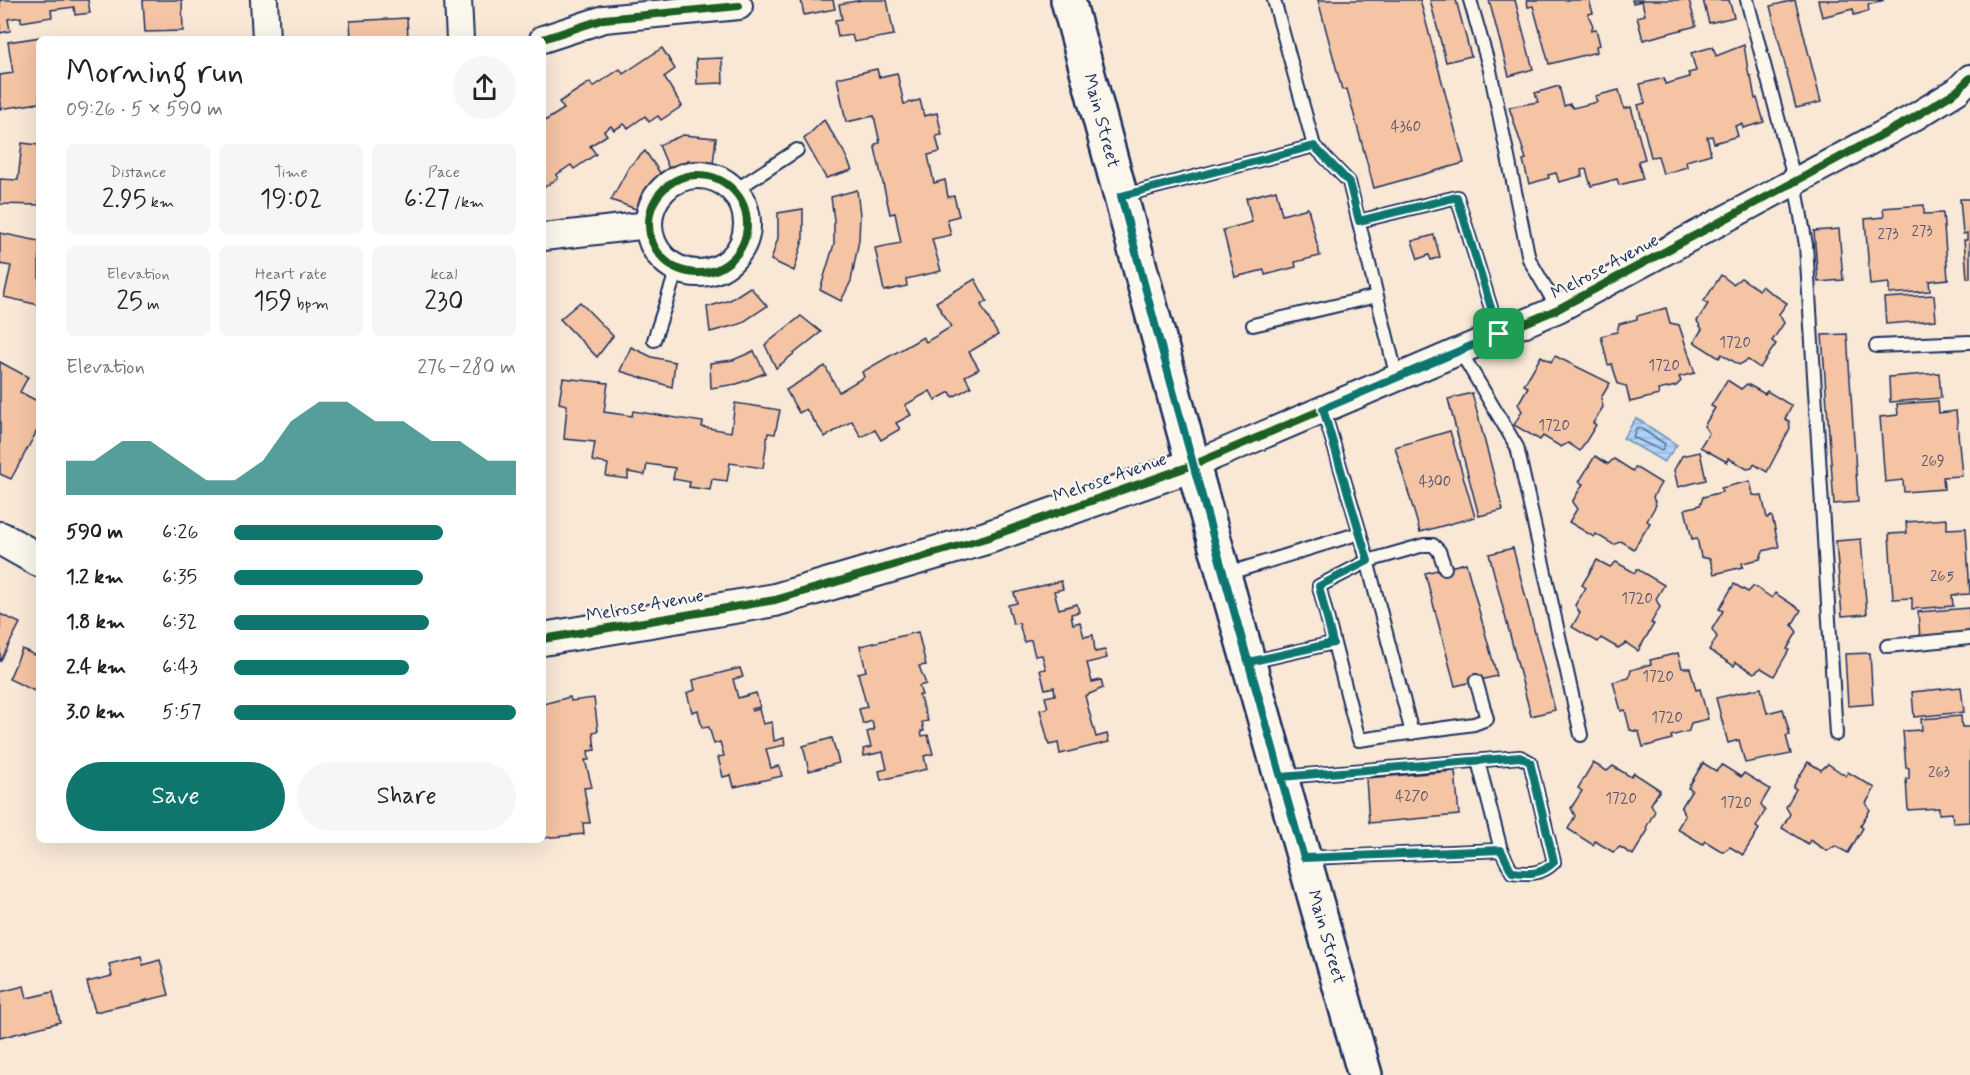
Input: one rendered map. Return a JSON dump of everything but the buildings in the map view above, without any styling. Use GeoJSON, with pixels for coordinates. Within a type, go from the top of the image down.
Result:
{"type":"FeatureCollection","features":[{"type":"Feature","properties":{"kind":"main road","name":"Main Street"},"geometry":{"type":"LineString","coordinates":[[1068,0],[1193,465],[1365,1075]]}},
{"type":"Feature","properties":{"kind":"street"},"geometry":{"type":"LineString","coordinates":[[264,0],[266,36]]}},
{"type":"Feature","properties":{"kind":"street"},"geometry":{"type":"LineString","coordinates":[[458,0],[460,36]]}},
{"type":"Feature","properties":{"kind":"street"},"geometry":{"type":"LineString","coordinates":[[546,38],[604,19],[739,6]]}},
{"type":"Feature","properties":{"kind":"street","name":"Melrose Avenue"},"geometry":{"type":"LineString","coordinates":[[546,638],[775,600],[986,538],[1193,465],[1558,309],[1913,118],[1957,92],[1970,78]]}},
{"type":"Feature","properties":{"kind":"street"},"geometry":{"type":"LineString","coordinates":[[705,175],[721,180],[734,191],[743,203],[747,218],[747,233],[742,247],[733,260],[721,268],[706,273],[692,273],[677,268],[657,250],[649,225],[652,208],[660,194],[673,182],[688,176],[705,175]]}},
{"type":"Feature","properties":{"kind":"street"},"geometry":{"type":"LineString","coordinates":[[546,237],[649,225]]}},
{"type":"Feature","properties":{"kind":"street"},"geometry":{"type":"LineString","coordinates":[[0,538],[36,558]]}},
{"type":"Feature","properties":{"kind":"lane"},"geometry":{"type":"LineString","coordinates":[[1274,0],[1314,146],[1349,182],[1397,378]]}},
{"type":"Feature","properties":{"kind":"lane"},"geometry":{"type":"LineString","coordinates":[[1470,0],[1490,70],[1529,260],[1558,309]]}},
{"type":"Feature","properties":{"kind":"lane"},"geometry":{"type":"LineString","coordinates":[[1747,0],[1795,182],[1806,246],[1836,734]]}},
{"type":"Feature","properties":{"kind":"lane"},"geometry":{"type":"LineString","coordinates":[[1121,196],[1314,146]]}},
{"type":"Feature","properties":{"kind":"lane"},"geometry":{"type":"LineString","coordinates":[[734,191],[797,150]]}},
{"type":"Feature","properties":{"kind":"lane"},"geometry":{"type":"LineString","coordinates":[[1359,221],[1457,197],[1499,334]]}},
{"type":"Feature","properties":{"kind":"lane"},"geometry":{"type":"LineString","coordinates":[[654,340],[677,268]]}},
{"type":"Feature","properties":{"kind":"lane"},"geometry":{"type":"LineString","coordinates":[[1253,325],[1377,296]]}},
{"type":"Feature","properties":{"kind":"lane"},"geometry":{"type":"LineString","coordinates":[[1876,346],[1970,342]]}},
{"type":"Feature","properties":{"kind":"lane"},"geometry":{"type":"LineString","coordinates":[[1460,351],[1517,447],[1581,735]]}},
{"type":"Feature","properties":{"kind":"lane"},"geometry":{"type":"LineString","coordinates":[[1323,409],[1368,561],[1412,733]]}},
{"type":"Feature","properties":{"kind":"lane"},"geometry":{"type":"LineString","coordinates":[[1224,575],[1360,533]]}},
{"type":"Feature","properties":{"kind":"lane"},"geometry":{"type":"LineString","coordinates":[[1445,568],[1439,551],[1432,545],[1368,561],[1319,586],[1359,740],[1474,724],[1487,719],[1476,681]]}},
{"type":"Feature","properties":{"kind":"lane"},"geometry":{"type":"LineString","coordinates":[[1887,646],[1970,638]]}},
{"type":"Feature","properties":{"kind":"lane"},"geometry":{"type":"LineString","coordinates":[[1249,662],[1333,643]]}},
{"type":"Feature","properties":{"kind":"lane"},"geometry":{"type":"LineString","coordinates":[[1281,777],[1520,757],[1530,762],[1554,862],[1545,871],[1512,872],[1501,850],[1478,761]]}},
{"type":"Feature","properties":{"kind":"lane"},"geometry":{"type":"LineString","coordinates":[[1304,858],[1501,850]]}},
{"type":"Feature","properties":{"kind":"water"},"geometry":{"type":"Polygon","coordinates":[[[1636,418],[1677,445],[1664,462],[1623,438],[1636,418]]]}},
{"type":"Feature","properties":{"kind":"cycle path"},"geometry":{"type":"LineString","coordinates":[[546,38],[604,19],[739,6]]}},
{"type":"Feature","properties":{"kind":"cycle path"},"geometry":{"type":"LineString","coordinates":[[546,638],[775,600],[986,538],[1193,465],[1558,309],[1913,118],[1957,91],[1970,78]]}},
{"type":"Feature","properties":{"kind":"cycle path"},"geometry":{"type":"LineString","coordinates":[[698,175],[708,176],[725,183],[739,197],[746,214],[747,224],[746,234],[739,251],[725,265],[708,272],[698,273],[688,272],[671,265],[657,251],[650,234],[649,224],[650,214],[657,197],[671,183],[688,176],[698,175]]}},
{"type":"Feature","properties":{"kind":"route"},"geometry":{"type":"LineString","coordinates":[[1499,334],[1323,409],[1368,561],[1319,586],[1333,643],[1249,662],[1281,777],[1520,757],[1530,762],[1554,862],[1545,871],[1532,874],[1512,872],[1504,861],[1501,850],[1304,858],[1281,777],[1236,618],[1193,465],[1121,196],[1314,146],[1349,182],[1359,221],[1457,197],[1499,334]]}}]}
